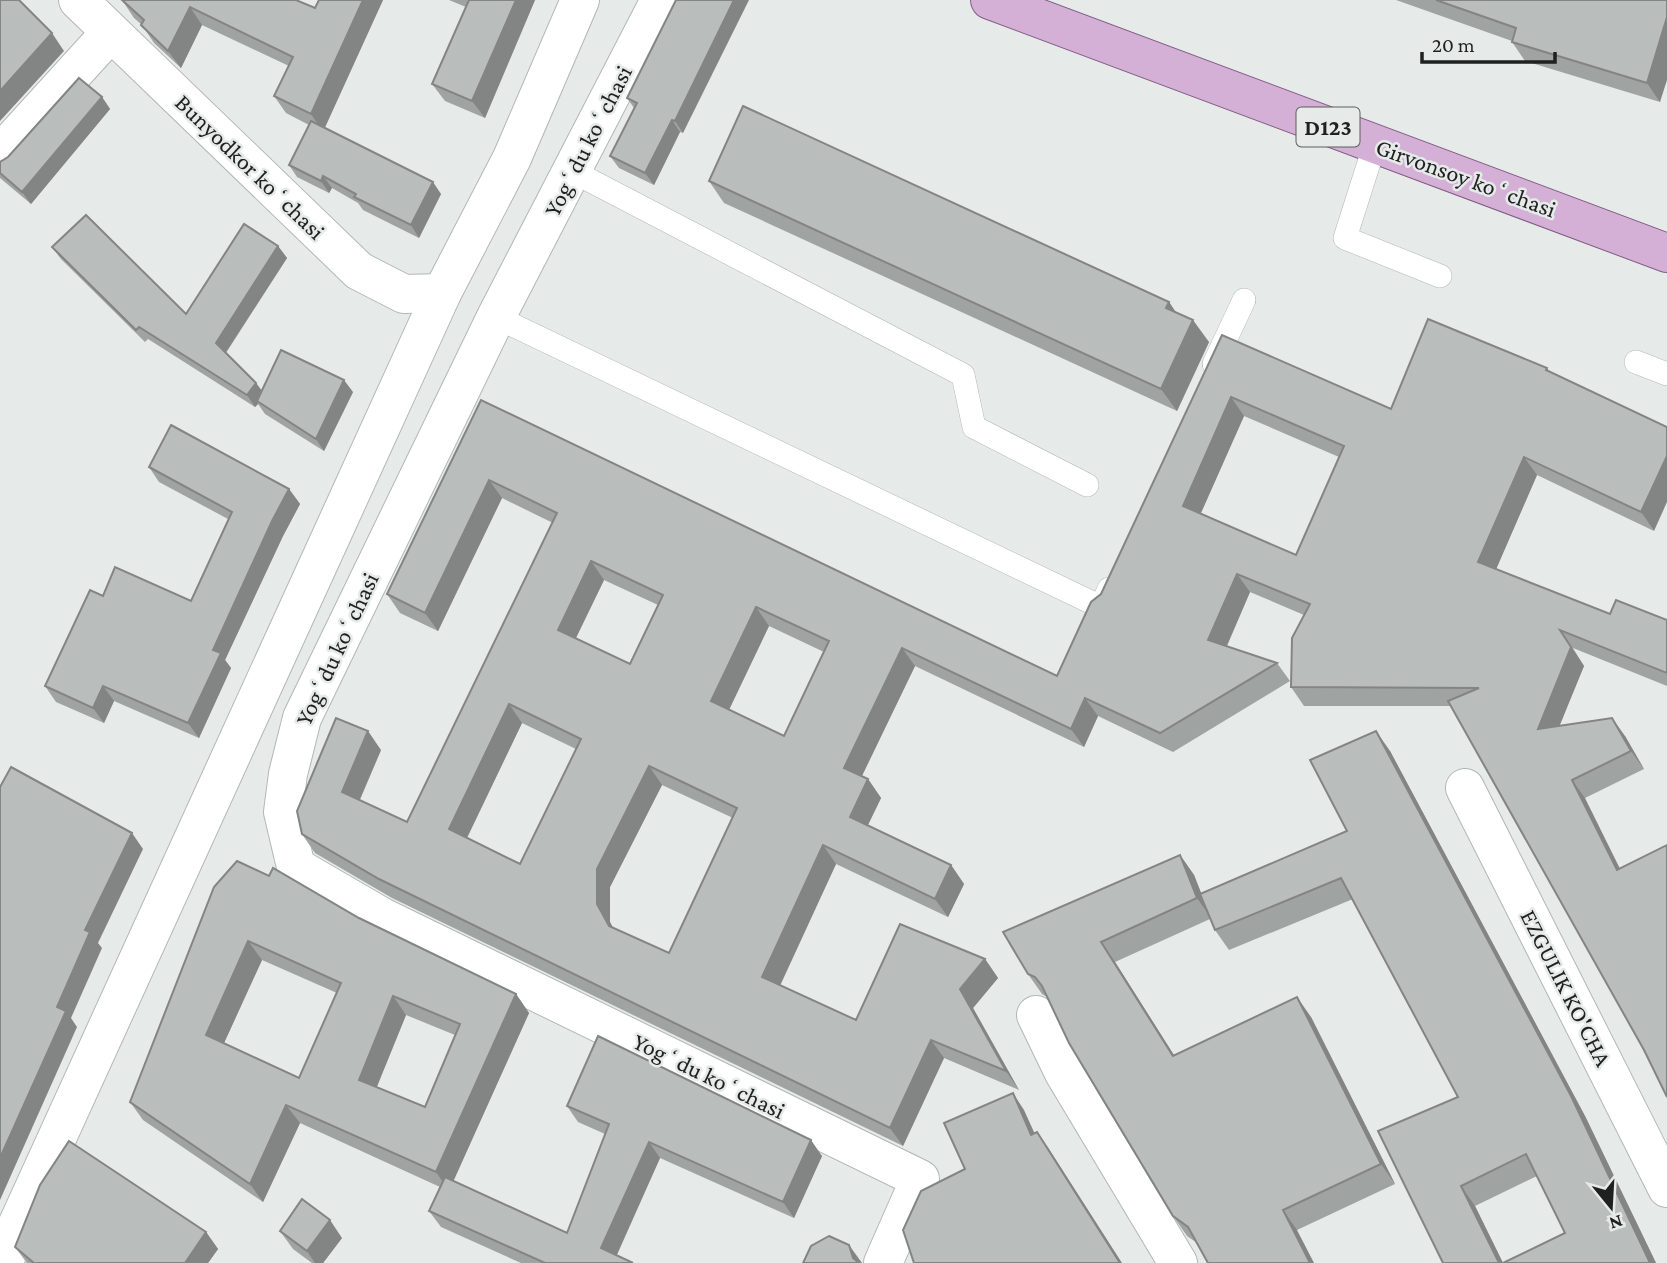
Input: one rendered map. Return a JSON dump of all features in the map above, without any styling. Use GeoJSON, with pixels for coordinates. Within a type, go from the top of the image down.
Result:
{"type":"FeatureCollection","features":[{"type":"Feature","properties":{"kind":"main road","name":"Girvonsoy koʻchasi"},"geometry":{"type":"LineString","coordinates":[[990,0],[1667,253]]}},
{"type":"Feature","properties":{"kind":"street","name":"Bunyodkor koʻchasi"},"geometry":{"type":"LineString","coordinates":[[78,0],[359,271],[404,294],[442,293]]}},
{"type":"Feature","properties":{"kind":"street","name":"Yogʻdu koʻchasi"},"geometry":{"type":"LineString","coordinates":[[4,1263],[15,1230],[442,293],[512,158],[580,0]]}},
{"type":"Feature","properties":{"kind":"street","name":"Yogʻdu koʻchasi"},"geometry":{"type":"LineString","coordinates":[[660,0],[496,317],[302,718],[288,774],[283,812],[296,867],[382,917],[920,1179],[883,1263]]}},
{"type":"Feature","properties":{"kind":"street"},"geometry":{"type":"LineString","coordinates":[[0,154],[110,33]]}},
{"type":"Feature","properties":{"kind":"street","name":"EZGULIK KO'CHA"},"geometry":{"type":"LineString","coordinates":[[1465,788],[1667,1188]]}},
{"type":"Feature","properties":{"kind":"street"},"geometry":{"type":"LineString","coordinates":[[1036,1015],[1064,1073],[1178,1263]]}},
{"type":"Feature","properties":{"kind":"lane"},"geometry":{"type":"LineString","coordinates":[[1375,144],[1345,238],[1440,276]]}},
{"type":"Feature","properties":{"kind":"lane"},"geometry":{"type":"LineString","coordinates":[[572,171],[963,374],[974,427],[1087,485]]}},
{"type":"Feature","properties":{"kind":"lane"},"geometry":{"type":"LineString","coordinates":[[1204,386],[1244,300]]}},
{"type":"Feature","properties":{"kind":"lane"},"geometry":{"type":"LineString","coordinates":[[496,317],[1101,607],[1118,570]]}},
{"type":"Feature","properties":{"kind":"lane"},"geometry":{"type":"LineString","coordinates":[[1636,362],[1667,374]]}},
{"type":"Feature","properties":{"kind":"building"},"geometry":{"type":"Polygon","coordinates":[[[0,0],[19,0],[52,33],[0,91],[0,0]]]}},
{"type":"Feature","properties":{"kind":"building"},"geometry":{"type":"Polygon","coordinates":[[[122,0],[296,0],[315,8],[319,0],[363,0],[311,114],[274,96],[293,57],[190,7],[168,51],[141,25],[144,20],[122,0]]]}},
{"type":"Feature","properties":{"kind":"building"},"geometry":{"type":"Polygon","coordinates":[[[469,0],[516,0],[472,101],[432,84],[469,0]]]}},
{"type":"Feature","properties":{"kind":"building"},"geometry":{"type":"Polygon","coordinates":[[[676,0],[734,0],[675,121],[672,120],[645,173],[610,156],[637,103],[627,98],[676,0]]]}},
{"type":"Feature","properties":{"kind":"building"},"geometry":{"type":"Polygon","coordinates":[[[1436,0],[1667,0],[1667,17],[1647,83],[1512,42],[1516,28],[1436,0]]]}},
{"type":"Feature","properties":{"kind":"building"},"geometry":{"type":"Polygon","coordinates":[[[79,78],[102,97],[22,192],[0,173],[0,162],[8,157],[79,78]]]}},
{"type":"Feature","properties":{"kind":"building"},"geometry":{"type":"Polygon","coordinates":[[[743,106],[1169,302],[1166,308],[1193,320],[1161,389],[709,181],[743,106]]]}},
{"type":"Feature","properties":{"kind":"building"},"geometry":{"type":"Polygon","coordinates":[[[311,121],[433,182],[411,225],[354,197],[356,194],[323,176],[321,181],[289,165],[311,121]]]}},
{"type":"Feature","properties":{"kind":"building"},"geometry":{"type":"Polygon","coordinates":[[[86,215],[186,314],[244,224],[278,246],[216,343],[256,383],[247,395],[139,327],[136,330],[52,247],[86,215]]]}},
{"type":"Feature","properties":{"kind":"building"},"geometry":{"type":"Polygon","coordinates":[[[1428,319],[1547,368],[1546,370],[1667,427],[1667,456],[1641,512],[1524,457],[1478,562],[1610,614],[1616,600],[1667,620],[1667,673],[1560,630],[1571,647],[1538,729],[1612,718],[1631,751],[1572,780],[1617,870],[1667,845],[1667,1097],[1644,1050],[1448,701],[1479,688],[1291,687],[1292,638],[1310,604],[1237,574],[1208,640],[1277,663],[1160,733],[1085,698],[1071,729],[902,648],[844,768],[868,779],[850,817],[951,865],[935,899],[823,845],[762,977],[856,1020],[900,924],[985,959],[960,989],[1006,1071],[931,1040],[890,1128],[379,879],[302,834],[297,811],[336,718],[368,731],[342,792],[407,822],[557,513],[489,480],[425,613],[387,594],[481,400],[1057,676],[1091,602],[1101,594],[1222,335],[1391,409],[1428,319]],[[1231,397],[1183,506],[1296,555],[1344,446],[1231,397]],[[591,561],[558,630],[630,664],[663,595],[591,561]],[[756,607],[711,701],[784,736],[829,641],[756,607]],[[509,704],[449,829],[520,864],[581,739],[509,704]],[[649,766],[597,869],[597,904],[609,926],[669,953],[737,808],[649,766]]]}},
{"type":"Feature","properties":{"kind":"building"},"geometry":{"type":"Polygon","coordinates":[[[281,350],[344,380],[316,439],[257,401],[281,350]]]}},
{"type":"Feature","properties":{"kind":"building"},"geometry":{"type":"Polygon","coordinates":[[[171,425],[289,489],[213,650],[221,653],[188,723],[103,686],[93,708],[45,686],[90,590],[103,596],[115,567],[191,601],[232,512],[149,467],[171,425]]]}},
{"type":"Feature","properties":{"kind":"building"},"geometry":{"type":"Polygon","coordinates":[[[1376,731],[1571,1096],[1650,1263],[1503,1263],[1565,1233],[1526,1154],[1461,1186],[1499,1263],[1443,1263],[1378,1131],[1458,1097],[1341,878],[1215,930],[1200,894],[1347,831],[1310,760],[1376,731]]]}},
{"type":"Feature","properties":{"kind":"building"},"geometry":{"type":"Polygon","coordinates":[[[11,767],[132,833],[85,930],[90,932],[57,1007],[66,1011],[0,1158],[0,787],[11,767]]]}},
{"type":"Feature","properties":{"kind":"building"},"geometry":{"type":"Polygon","coordinates":[[[1180,855],[1197,898],[1101,942],[1173,1056],[1297,997],[1381,1164],[1283,1210],[1310,1263],[1208,1263],[1188,1227],[1173,1216],[1069,1043],[1042,986],[1035,977],[1028,974],[1003,932],[1180,855]]]}},
{"type":"Feature","properties":{"kind":"building"},"geometry":{"type":"Polygon","coordinates":[[[237,861],[269,876],[273,868],[359,918],[516,994],[436,1172],[286,1105],[250,1184],[130,1102],[214,887],[237,861]],[[248,941],[206,1035],[299,1078],[341,983],[248,941]],[[393,996],[359,1080],[425,1107],[460,1024],[393,996]]]}},
{"type":"Feature","properties":{"kind":"building"},"geometry":{"type":"Polygon","coordinates":[[[598,1036],[811,1140],[783,1202],[649,1142],[601,1248],[633,1263],[545,1263],[429,1211],[445,1177],[567,1233],[609,1124],[567,1106],[598,1036]]]}},
{"type":"Feature","properties":{"kind":"building"},"geometry":{"type":"Polygon","coordinates":[[[1013,1093],[1031,1135],[1037,1132],[1120,1263],[914,1263],[903,1230],[921,1191],[965,1169],[944,1123],[1013,1093]]]}},
{"type":"Feature","properties":{"kind":"building"},"geometry":{"type":"Polygon","coordinates":[[[69,1141],[206,1232],[185,1263],[34,1263],[15,1247],[40,1185],[69,1141]]]}},
{"type":"Feature","properties":{"kind":"building"},"geometry":{"type":"Polygon","coordinates":[[[302,1199],[330,1220],[307,1251],[280,1231],[302,1199]]]}},
{"type":"Feature","properties":{"kind":"building"},"geometry":{"type":"Polygon","coordinates":[[[829,1236],[849,1245],[853,1258],[859,1263],[803,1263],[811,1246],[829,1236]]]}}]}
